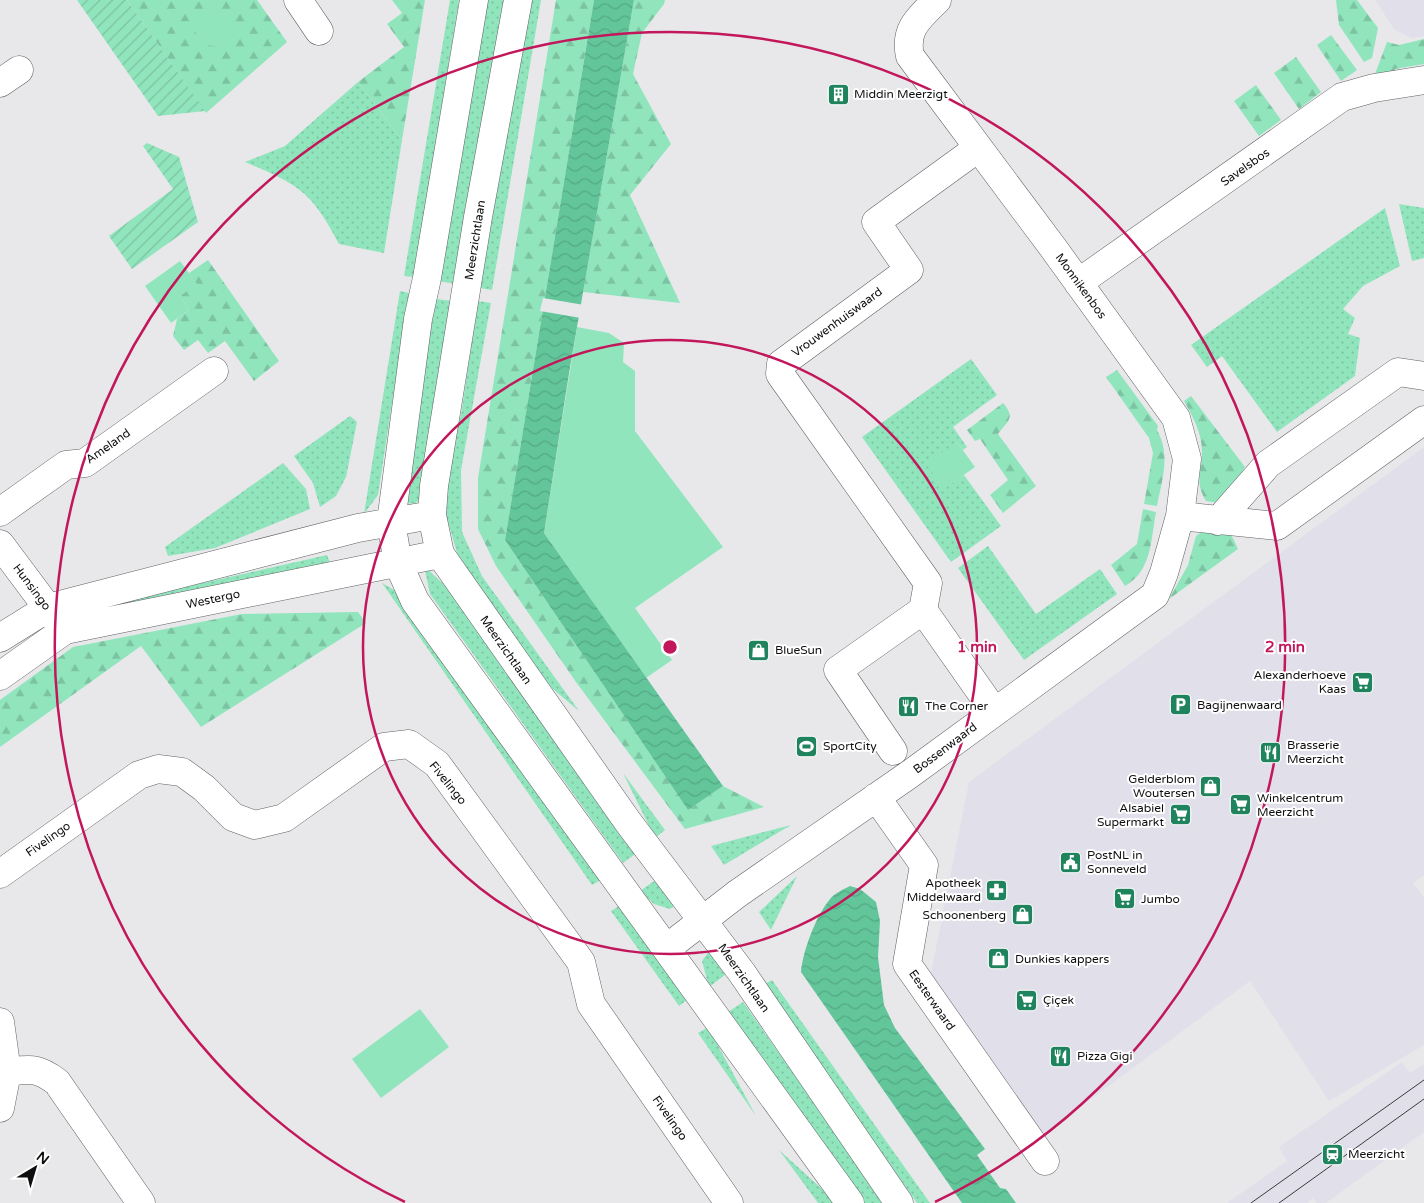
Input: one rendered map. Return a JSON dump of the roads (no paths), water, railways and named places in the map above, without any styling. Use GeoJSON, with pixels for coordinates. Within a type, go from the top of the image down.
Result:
{"type":"FeatureCollection","features":[{"type":"Feature","properties":{"kind":"street"},"geometry":{"type":"LineString","coordinates":[[298,0],[319,31]]}},
{"type":"Feature","properties":{"kind":"street"},"geometry":{"type":"LineString","coordinates":[[474,0],[427,278],[418,319],[391,522],[398,563],[414,601],[850,1203]]}},
{"type":"Feature","properties":{"kind":"street","name":"Meerzichtlaan"},"geometry":{"type":"LineString","coordinates":[[518,0],[478,218],[434,486],[432,515],[440,554],[622,814],[742,973],[899,1203]]}},
{"type":"Feature","properties":{"kind":"street","name":"Monnikenbos"},"geometry":{"type":"LineString","coordinates":[[937,0],[919,17],[906,42],[910,56],[1176,418],[1187,459],[1180,516]]}},
{"type":"Feature","properties":{"kind":"street","name":"Savelsbos"},"geometry":{"type":"LineString","coordinates":[[1078,283],[1342,97],[1374,88],[1424,80]]}},
{"type":"Feature","properties":{"kind":"street","name":"Vrouwenhuiswaard"},"geometry":{"type":"LineString","coordinates":[[923,610],[928,583],[780,374],[781,364],[908,270],[876,222],[978,148]]}},
{"type":"Feature","properties":{"kind":"street","name":"Ameland"},"geometry":{"type":"LineString","coordinates":[[0,512],[66,465],[85,463],[214,371]]}},
{"type":"Feature","properties":{"kind":"street"},"geometry":{"type":"LineString","coordinates":[[1218,520],[1268,464],[1398,372],[1424,376]]}},
{"type":"Feature","properties":{"kind":"street"},"geometry":{"type":"LineString","coordinates":[[1180,516],[1277,526],[1424,420]]}},
{"type":"Feature","properties":{"kind":"street"},"geometry":{"type":"LineString","coordinates":[[0,638],[48,608],[358,528],[432,515]]}},
{"type":"Feature","properties":{"kind":"street","name":"Bossenwaard"},"geometry":{"type":"LineString","coordinates":[[667,948],[737,894],[876,798],[1155,595],[1164,573],[1180,516]]}},
{"type":"Feature","properties":{"kind":"street","name":"Hunsingo"},"geometry":{"type":"LineString","coordinates":[[0,544],[65,630]]}},
{"type":"Feature","properties":{"kind":"street","name":"Westergo"},"geometry":{"type":"LineString","coordinates":[[0,676],[65,630],[440,554]]}},
{"type":"Feature","properties":{"kind":"street"},"geometry":{"type":"LineString","coordinates":[[893,751],[838,670],[923,610],[994,711]]}},
{"type":"Feature","properties":{"kind":"street","name":"Fivelingo"},"geometry":{"type":"LineString","coordinates":[[0,874],[139,775],[158,769],[182,772],[204,788],[233,816],[256,825],[284,818],[384,747],[409,744],[437,764],[581,962],[591,1004],[729,1203]]}},
{"type":"Feature","properties":{"kind":"street","name":"Eesterwaard"},"geometry":{"type":"LineString","coordinates":[[876,798],[924,865],[907,964],[1045,1161]]}},
{"type":"Feature","properties":{"kind":"street"},"geometry":{"type":"LineString","coordinates":[[0,1022],[7,1072],[0,1108]]}},
{"type":"Feature","properties":{"kind":"street"},"geometry":{"type":"LineString","coordinates":[[7,1072],[33,1068],[45,1073],[57,1082],[141,1203]]}},
{"type":"Feature","properties":{"kind":"water"},"geometry":{"type":"Polygon","coordinates":[[[594,0],[634,0],[570,367],[544,533],[723,786],[688,810],[505,540],[594,0]]]}},
{"type":"Feature","properties":{"kind":"water"},"geometry":{"type":"Polygon","coordinates":[[[850,886],[860,889],[876,902],[880,921],[878,957],[884,1005],[895,1028],[985,1149],[977,1155],[1000,1188],[1006,1189],[1016,1203],[962,1203],[801,972],[807,944],[820,914],[832,897],[850,886]]]}},
{"type":"Feature","properties":{"kind":"tram line"},"geometry":{"type":"LineString","coordinates":[[1251,1203],[1424,1080]]}},
{"type":"Feature","properties":{"kind":"tram line"},"geometry":{"type":"LineString","coordinates":[[1279,1203],[1424,1099]]}},
{"type":"Feature","properties":{"kind":"place","name":"Middin Meerzigt"},"geometry":{"type":"Point","coordinates":[838,94]}},
{"type":"Feature","properties":{"kind":"place","name":"BlueSun"},"geometry":{"type":"Point","coordinates":[759,650]}},
{"type":"Feature","properties":{"kind":"place","name":"Alexanderhoeve Kaas"},"geometry":{"type":"Point","coordinates":[1362,682]}},
{"type":"Feature","properties":{"kind":"place","name":"Bagijnenwaard"},"geometry":{"type":"Point","coordinates":[1181,705]}},
{"type":"Feature","properties":{"kind":"place","name":"The Corner"},"geometry":{"type":"Point","coordinates":[909,706]}},
{"type":"Feature","properties":{"kind":"place","name":"SportCity"},"geometry":{"type":"Point","coordinates":[807,746]}},
{"type":"Feature","properties":{"kind":"place","name":"Brasserie Meerzicht"},"geometry":{"type":"Point","coordinates":[1271,752]}},
{"type":"Feature","properties":{"kind":"place","name":"Gelderblom Woutersen"},"geometry":{"type":"Point","coordinates":[1211,786]}},
{"type":"Feature","properties":{"kind":"place","name":"Winkelcentrum Meerzicht"},"geometry":{"type":"Point","coordinates":[1241,805]}},
{"type":"Feature","properties":{"kind":"place","name":"Alsabiel Supermarkt"},"geometry":{"type":"Point","coordinates":[1180,815]}},
{"type":"Feature","properties":{"kind":"place","name":"PostNL in Sonneveld"},"geometry":{"type":"Point","coordinates":[1071,862]}},
{"type":"Feature","properties":{"kind":"place","name":"Apotheek Middelwaard"},"geometry":{"type":"Point","coordinates":[997,890]}},
{"type":"Feature","properties":{"kind":"place","name":"Jumbo"},"geometry":{"type":"Point","coordinates":[1125,899]}},
{"type":"Feature","properties":{"kind":"place","name":"Schoonenberg"},"geometry":{"type":"Point","coordinates":[1022,915]}},
{"type":"Feature","properties":{"kind":"place","name":"Dunkies kappers"},"geometry":{"type":"Point","coordinates":[999,959]}},
{"type":"Feature","properties":{"kind":"place","name":"Çiçek"},"geometry":{"type":"Point","coordinates":[1027,1000]}},
{"type":"Feature","properties":{"kind":"place","name":"Pizza Gigi"},"geometry":{"type":"Point","coordinates":[1061,1056]}},
{"type":"Feature","properties":{"kind":"place","name":"Meerzicht"},"geometry":{"type":"Point","coordinates":[1332,1154]}}]}
